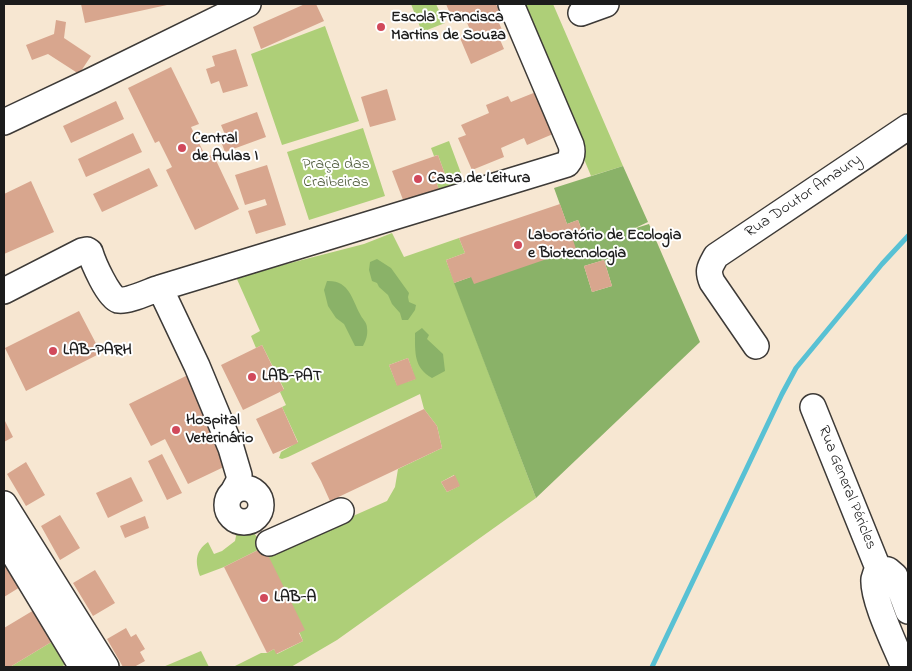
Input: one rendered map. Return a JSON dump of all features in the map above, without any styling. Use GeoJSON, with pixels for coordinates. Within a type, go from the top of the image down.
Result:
{"type":"FeatureCollection","features":[{"type":"Feature","properties":{"kind":"street"},"geometry":{"type":"LineString","coordinates":[[4,122],[248,4]]}},
{"type":"Feature","properties":{"kind":"street"},"geometry":{"type":"LineString","coordinates":[[4,291],[87,250],[90,252],[110,293],[118,300],[126,300],[567,164],[572,157],[571,145],[511,4]]}},
{"type":"Feature","properties":{"kind":"street"},"geometry":{"type":"LineString","coordinates":[[581,13],[606,4]]}},
{"type":"Feature","properties":{"kind":"street","name":"Rua Doutor Amaury"},"geometry":{"type":"LineString","coordinates":[[756,346],[708,274],[716,256],[908,127]]}},
{"type":"Feature","properties":{"kind":"street"},"geometry":{"type":"LineString","coordinates":[[160,288],[197,366],[231,448],[239,474],[239,481],[227,503],[230,515],[236,520],[249,522],[259,514],[261,507],[272,542],[342,511]]}},
{"type":"Feature","properties":{"kind":"street","name":"Rua General Péricles"},"geometry":{"type":"LineString","coordinates":[[813,407],[878,568],[874,580],[879,606],[904,667]]}},
{"type":"Feature","properties":{"kind":"street"},"geometry":{"type":"LineString","coordinates":[[4,504],[106,667]]}},
{"type":"Feature","properties":{"kind":"street"},"geometry":{"type":"LineString","coordinates":[[4,538],[82,667]]}},
{"type":"Feature","properties":{"kind":"street","name":"Rua General Péricles"},"geometry":{"type":"LineString","coordinates":[[878,568],[888,570],[895,576],[908,611]]}},
{"type":"Feature","properties":{"kind":"green space"},"geometry":{"type":"Polygon","coordinates":[[[411,4],[436,4],[445,23],[422,32],[411,4]]]}},
{"type":"Feature","properties":{"kind":"green space"},"geometry":{"type":"Polygon","coordinates":[[[520,4],[553,4],[623,166],[591,176],[520,4]]]}},
{"type":"Feature","properties":{"kind":"green space"},"geometry":{"type":"Polygon","coordinates":[[[325,26],[359,121],[282,145],[251,54],[325,26]]]}},
{"type":"Feature","properties":{"kind":"green space","name":"Praça das Craibeiras"},"geometry":{"type":"Polygon","coordinates":[[[363,128],[385,196],[309,220],[287,152],[363,128]]]}},
{"type":"Feature","properties":{"kind":"green space"},"geometry":{"type":"Polygon","coordinates":[[[449,141],[465,184],[440,193],[436,181],[446,177],[438,155],[434,156],[431,148],[449,141]]]}},
{"type":"Feature","properties":{"kind":"green space"},"geometry":{"type":"Polygon","coordinates":[[[623,166],[648,222],[633,229],[649,224],[700,342],[536,498],[454,283],[584,236],[578,220],[567,224],[554,188],[623,166]],[[604,260],[584,266],[592,292],[612,286],[604,260]]]}},
{"type":"Feature","properties":{"kind":"green space"},"geometry":{"type":"Polygon","coordinates":[[[392,233],[404,257],[459,238],[465,253],[446,260],[536,498],[337,640],[291,667],[233,667],[261,653],[267,653],[274,649],[277,654],[303,641],[267,554],[387,501],[395,487],[398,469],[442,448],[437,426],[424,409],[420,394],[288,457],[279,458],[281,452],[298,442],[282,407],[286,405],[280,392],[284,389],[262,345],[256,348],[251,336],[260,331],[236,277],[364,244],[392,233]],[[408,358],[389,365],[397,385],[415,379],[408,358]],[[454,475],[441,482],[447,492],[459,486],[454,475]]]}},
{"type":"Feature","properties":{"kind":"green space"},"geometry":{"type":"Polygon","coordinates":[[[377,259],[391,268],[409,293],[409,302],[416,305],[408,320],[402,320],[400,313],[392,304],[388,295],[377,283],[372,281],[369,270],[370,262],[377,259]]]}},
{"type":"Feature","properties":{"kind":"green space"},"geometry":{"type":"Polygon","coordinates":[[[327,281],[345,287],[352,297],[367,326],[366,340],[363,346],[355,346],[344,324],[336,318],[328,306],[324,290],[327,281]]]}},
{"type":"Feature","properties":{"kind":"green space"},"geometry":{"type":"Polygon","coordinates":[[[422,328],[429,335],[427,339],[443,354],[445,371],[432,378],[422,370],[417,359],[415,333],[422,328]]]}},
{"type":"Feature","properties":{"kind":"green space"},"geometry":{"type":"Polygon","coordinates":[[[233,529],[254,533],[264,547],[224,567],[200,576],[197,566],[198,553],[208,542],[214,554],[222,551],[235,541],[236,536],[233,529]]]}},
{"type":"Feature","properties":{"kind":"green space"},"geometry":{"type":"Polygon","coordinates":[[[58,638],[73,660],[61,667],[10,667],[58,638]]]}},
{"type":"Feature","properties":{"kind":"green space"},"geometry":{"type":"Polygon","coordinates":[[[201,651],[209,667],[163,667],[201,651]]]}},
{"type":"Feature","properties":{"kind":"building"},"geometry":{"type":"Polygon","coordinates":[[[81,4],[167,4],[167,5],[85,23],[81,4]]]}},
{"type":"Feature","properties":{"kind":"building"},"geometry":{"type":"Polygon","coordinates":[[[305,4],[316,4],[324,21],[261,49],[253,27],[305,4]]]}},
{"type":"Feature","properties":{"kind":"building"},"geometry":{"type":"Polygon","coordinates":[[[446,4],[496,4],[503,21],[499,23],[503,32],[498,35],[504,49],[471,64],[460,38],[471,32],[462,11],[451,16],[446,4]]]}},
{"type":"Feature","properties":{"kind":"building"},"geometry":{"type":"Polygon","coordinates":[[[56,20],[66,22],[64,38],[91,56],[79,74],[48,54],[32,60],[26,45],[54,34],[56,20]]]}},
{"type":"Feature","properties":{"kind":"building"},"geometry":{"type":"Polygon","coordinates":[[[236,49],[248,86],[223,93],[219,81],[211,84],[206,69],[215,66],[212,56],[236,49]]]}},
{"type":"Feature","properties":{"kind":"building","name":"Central de Aulas I"},"geometry":{"type":"Polygon","coordinates":[[[171,67],[199,124],[191,127],[206,157],[213,154],[239,209],[195,230],[166,170],[172,167],[159,141],[155,143],[128,88],[171,67]]]}},
{"type":"Feature","properties":{"kind":"building"},"geometry":{"type":"Polygon","coordinates":[[[387,89],[396,120],[370,127],[361,97],[387,89]]]}},
{"type":"Feature","properties":{"kind":"building"},"geometry":{"type":"Polygon","coordinates":[[[541,90],[553,134],[527,145],[524,138],[501,148],[504,157],[472,170],[458,138],[466,135],[461,125],[489,113],[486,105],[508,96],[511,102],[541,90]]]}},
{"type":"Feature","properties":{"kind":"building"},"geometry":{"type":"Polygon","coordinates":[[[116,101],[124,119],[71,143],[63,126],[116,101]]]}},
{"type":"Feature","properties":{"kind":"building"},"geometry":{"type":"Polygon","coordinates":[[[257,112],[266,137],[225,152],[220,139],[226,137],[221,125],[257,112]]]}},
{"type":"Feature","properties":{"kind":"building"},"geometry":{"type":"Polygon","coordinates":[[[133,133],[142,152],[86,177],[78,159],[133,133]]]}},
{"type":"Feature","properties":{"kind":"building","name":"Casa de Leitura"},"geometry":{"type":"Polygon","coordinates":[[[438,155],[446,177],[436,181],[440,193],[405,205],[392,171],[438,155]]]}},
{"type":"Feature","properties":{"kind":"building"},"geometry":{"type":"Polygon","coordinates":[[[267,165],[286,225],[256,234],[248,211],[267,205],[265,199],[245,205],[235,175],[267,165]]]}},
{"type":"Feature","properties":{"kind":"building"},"geometry":{"type":"Polygon","coordinates":[[[149,168],[158,186],[102,212],[93,194],[149,168]]]}},
{"type":"Feature","properties":{"kind":"building"},"geometry":{"type":"Polygon","coordinates":[[[31,181],[54,232],[4,254],[4,194],[31,181]]]}},
{"type":"Feature","properties":{"kind":"building","name":"Laboratório de Ecologia e Biotecnologia"},"geometry":{"type":"Polygon","coordinates":[[[560,204],[567,224],[578,220],[584,236],[573,240],[576,249],[474,284],[471,277],[454,283],[446,260],[465,253],[459,238],[560,204]]]}},
{"type":"Feature","properties":{"kind":"building"},"geometry":{"type":"Polygon","coordinates":[[[604,260],[612,286],[592,292],[584,266],[604,260]]]}},
{"type":"Feature","properties":{"kind":"building","name":"LAB-PARH"},"geometry":{"type":"Polygon","coordinates":[[[79,311],[101,353],[26,391],[5,348],[79,311]]]}},
{"type":"Feature","properties":{"kind":"building","name":"LAB-PAT"},"geometry":{"type":"Polygon","coordinates":[[[262,345],[284,390],[243,410],[221,365],[262,345]]]}},
{"type":"Feature","properties":{"kind":"building"},"geometry":{"type":"Polygon","coordinates":[[[408,358],[416,379],[397,386],[389,365],[408,358]]]}},
{"type":"Feature","properties":{"kind":"building","name":"Hospital Veterinário"},"geometry":{"type":"Polygon","coordinates":[[[192,373],[214,417],[206,421],[228,465],[188,484],[165,439],[151,446],[129,404],[192,373]]]}},
{"type":"Feature","properties":{"kind":"building"},"geometry":{"type":"Polygon","coordinates":[[[282,407],[298,443],[273,454],[256,419],[282,407]]]}},
{"type":"Feature","properties":{"kind":"building"},"geometry":{"type":"Polygon","coordinates":[[[424,409],[437,426],[442,448],[330,501],[311,463],[424,409]]]}},
{"type":"Feature","properties":{"kind":"building"},"geometry":{"type":"Polygon","coordinates":[[[4,419],[13,437],[4,442],[4,419]]]}},
{"type":"Feature","properties":{"kind":"building"},"geometry":{"type":"Polygon","coordinates":[[[162,454],[182,493],[167,500],[148,461],[162,454]]]}},
{"type":"Feature","properties":{"kind":"building"},"geometry":{"type":"Polygon","coordinates":[[[26,462],[45,495],[26,506],[7,474],[26,462]]]}},
{"type":"Feature","properties":{"kind":"building"},"geometry":{"type":"Polygon","coordinates":[[[455,475],[460,486],[447,492],[441,482],[455,475]]]}},
{"type":"Feature","properties":{"kind":"building"},"geometry":{"type":"Polygon","coordinates":[[[131,477],[143,501],[108,518],[96,493],[131,477]]]}},
{"type":"Feature","properties":{"kind":"building"},"geometry":{"type":"Polygon","coordinates":[[[60,515],[80,548],[60,560],[41,526],[60,515]]]}},
{"type":"Feature","properties":{"kind":"building"},"geometry":{"type":"Polygon","coordinates":[[[145,516],[149,528],[125,538],[120,526],[145,516]]]}},
{"type":"Feature","properties":{"kind":"building","name":"LAB-A"},"geometry":{"type":"Polygon","coordinates":[[[264,547],[305,630],[299,633],[303,641],[276,654],[274,649],[267,653],[224,567],[264,547]]]}},
{"type":"Feature","properties":{"kind":"building"},"geometry":{"type":"Polygon","coordinates":[[[4,549],[25,584],[4,597],[4,549]]]}},
{"type":"Feature","properties":{"kind":"building"},"geometry":{"type":"Polygon","coordinates":[[[95,570],[115,603],[93,616],[73,583],[95,570]]]}},
{"type":"Feature","properties":{"kind":"building"},"geometry":{"type":"Polygon","coordinates":[[[39,607],[58,638],[10,667],[4,667],[4,628],[39,607]]]}},
{"type":"Feature","properties":{"kind":"building"},"geometry":{"type":"Polygon","coordinates":[[[126,628],[131,637],[136,634],[145,649],[140,652],[145,661],[134,667],[123,667],[107,639],[126,628]]]}},
{"type":"Feature","properties":{"kind":"waterway"},"geometry":{"type":"LineString","coordinates":[[652,667],[796,368],[882,264],[908,236]]}},
{"type":"Feature","properties":{"kind":"place","name":"Escola Francisca Martins de Souza"},"geometry":{"type":"Point","coordinates":[381,27]}},
{"type":"Feature","properties":{"kind":"place","name":"Central de Aulas I"},"geometry":{"type":"Point","coordinates":[182,148]}},
{"type":"Feature","properties":{"kind":"place","name":"Casa de Leitura"},"geometry":{"type":"Point","coordinates":[418,179]}},
{"type":"Feature","properties":{"kind":"place","name":"Laboratório de Ecologia e Biotecnologia"},"geometry":{"type":"Point","coordinates":[518,245]}},
{"type":"Feature","properties":{"kind":"place","name":"LAB-PARH"},"geometry":{"type":"Point","coordinates":[53,351]}},
{"type":"Feature","properties":{"kind":"place","name":"LAB-PAT"},"geometry":{"type":"Point","coordinates":[252,377]}},
{"type":"Feature","properties":{"kind":"place","name":"Hospital Veterinário"},"geometry":{"type":"Point","coordinates":[176,430]}},
{"type":"Feature","properties":{"kind":"place","name":"LAB-A"},"geometry":{"type":"Point","coordinates":[264,598]}}]}
